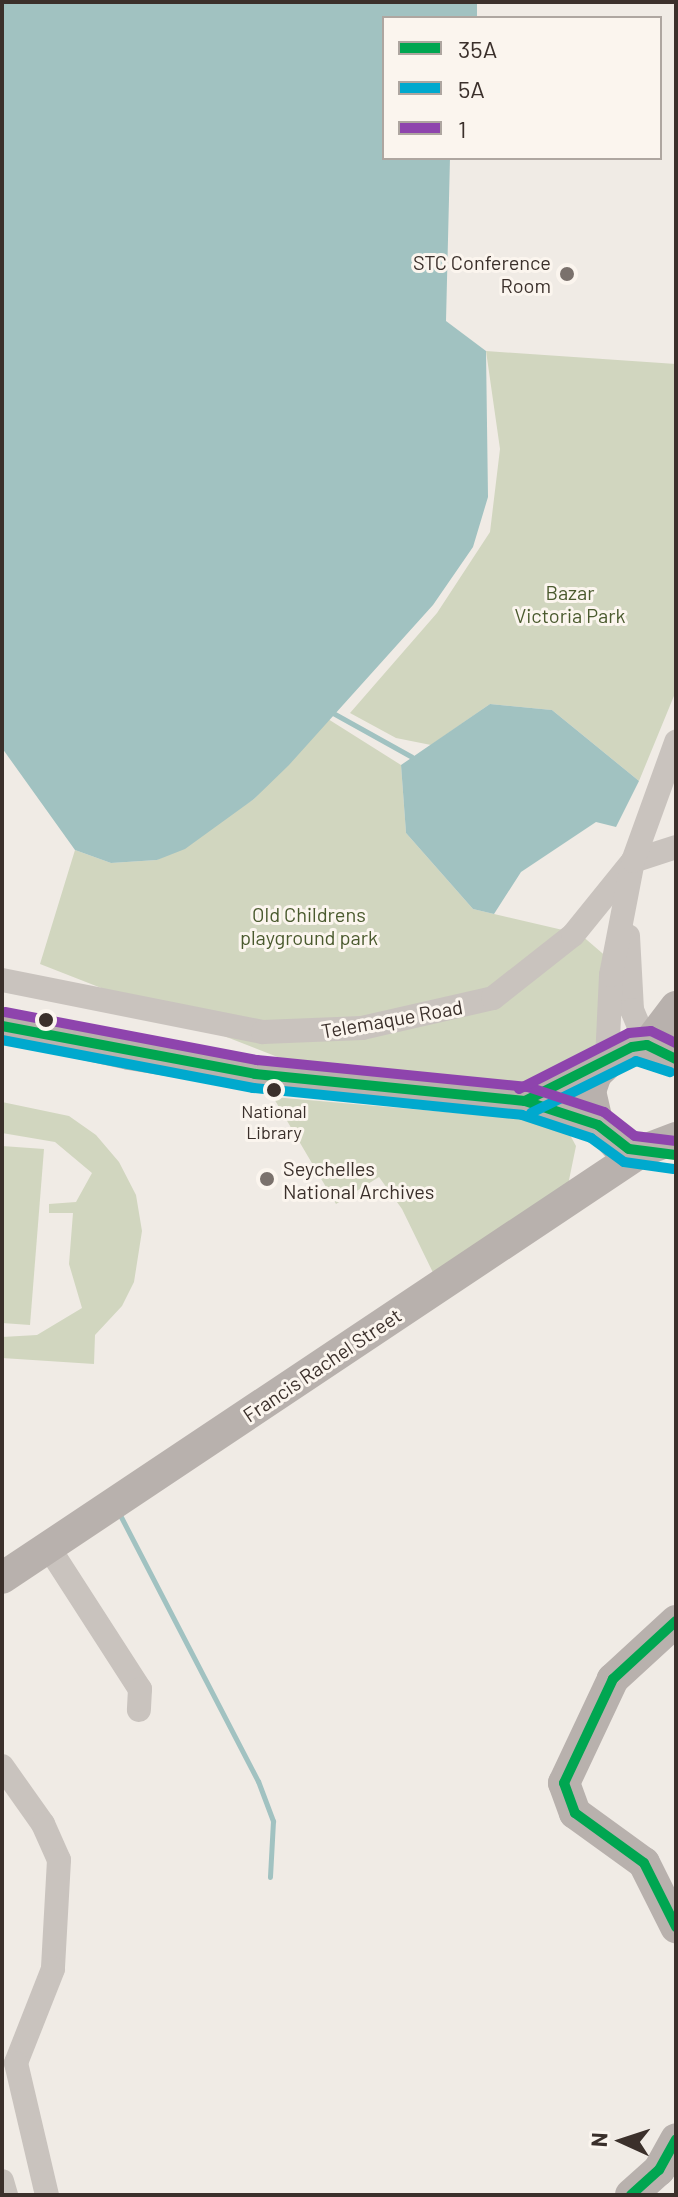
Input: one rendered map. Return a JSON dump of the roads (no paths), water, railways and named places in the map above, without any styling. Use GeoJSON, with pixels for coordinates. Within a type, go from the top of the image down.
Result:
{"type":"FeatureCollection","features":[{"type":"Feature","properties":{"kind":"main road"},"geometry":{"type":"LineString","coordinates":[[525,1101],[607,1060],[647,1045],[676,1007]]}},
{"type":"Feature","properties":{"kind":"main road"},"geometry":{"type":"LineString","coordinates":[[2,1026],[129,1054],[255,1074],[525,1101],[598,1125],[616,1144],[661,1148]]}},
{"type":"Feature","properties":{"kind":"main road"},"geometry":{"type":"LineString","coordinates":[[647,1045],[676,1059]]}},
{"type":"Feature","properties":{"kind":"main road"},"geometry":{"type":"LineString","coordinates":[[598,1125],[590,1091],[607,1060]]}},
{"type":"Feature","properties":{"kind":"main road","name":"Francis Rachel Street"},"geometry":{"type":"LineString","coordinates":[[2,1578],[661,1148]]}},
{"type":"Feature","properties":{"kind":"main road"},"geometry":{"type":"LineString","coordinates":[[676,1621],[613,1679],[564,1783],[575,1813],[644,1863],[676,1927]]}},
{"type":"Feature","properties":{"kind":"main road"},"geometry":{"type":"LineString","coordinates":[[631,2195],[659,2170],[676,2139]]}},
{"type":"Feature","properties":{"kind":"street"},"geometry":{"type":"LineString","coordinates":[[607,1060],[611,975],[633,861],[668,790],[676,742]]}},
{"type":"Feature","properties":{"kind":"street"},"geometry":{"type":"LineString","coordinates":[[633,861],[676,847]]}},
{"type":"Feature","properties":{"kind":"street","name":"Telemaque Road"},"geometry":{"type":"LineString","coordinates":[[2,980],[263,1032],[362,1028],[493,998],[573,935],[605,902],[633,861]]}},
{"type":"Feature","properties":{"kind":"street"},"geometry":{"type":"LineString","coordinates":[[626,905],[632,1010],[647,1045]]}},
{"type":"Feature","properties":{"kind":"street"},"geometry":{"type":"LineString","coordinates":[[49,1548],[140,1689],[139,1710]]}},
{"type":"Feature","properties":{"kind":"street"},"geometry":{"type":"LineString","coordinates":[[2,1766],[43,1824],[59,1860],[51,1978],[25,2030],[16,2063],[47,2195]]}},
{"type":"Feature","properties":{"kind":"street"},"geometry":{"type":"LineString","coordinates":[[2,2181],[6,2195]]}},
{"type":"Feature","properties":{"kind":"water"},"geometry":{"type":"Polygon","coordinates":[[[2,2],[477,2],[477,16],[382,16],[382,160],[450,160],[446,321],[486,351],[488,497],[473,547],[433,605],[289,765],[254,799],[185,849],[157,860],[111,863],[75,850],[2,748],[2,2]]]}},
{"type":"Feature","properties":{"kind":"water"},"geometry":{"type":"Polygon","coordinates":[[[490,704],[552,710],[639,781],[616,827],[596,822],[521,872],[494,914],[473,909],[406,833],[401,765],[490,704]]]}},
{"type":"Feature","properties":{"kind":"waterway"},"geometry":{"type":"LineString","coordinates":[[333,713],[412,757]]}},
{"type":"Feature","properties":{"kind":"waterway"},"geometry":{"type":"LineString","coordinates":[[120,1515],[258,1781],[273,1821],[270,1877]]}},
{"type":"Feature","properties":{"kind":"place","name":"STC Conference Room"},"geometry":{"type":"Point","coordinates":[567,274]}},
{"type":"Feature","properties":{"kind":"place","name":"National Library"},"geometry":{"type":"Point","coordinates":[274,1090]}},
{"type":"Feature","properties":{"kind":"place","name":"Seychelles National Archives"},"geometry":{"type":"Point","coordinates":[267,1179]}},
{"type":"Feature","properties":{"kind":"park label","name":"Bazar Victoria Park"},"geometry":{"type":"Point","coordinates":[570,604]}},
{"type":"Feature","properties":{"kind":"park label","name":"Old Childrens playground park"},"geometry":{"type":"Point","coordinates":[309,926]}}]}
